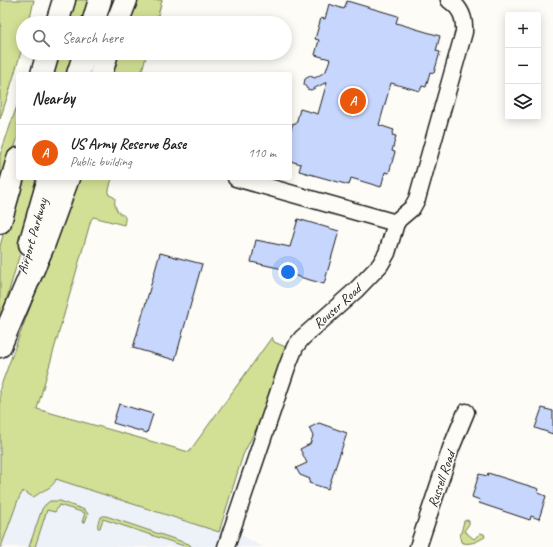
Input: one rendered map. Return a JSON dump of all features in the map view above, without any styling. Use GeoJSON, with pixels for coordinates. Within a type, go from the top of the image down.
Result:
{"type":"FeatureCollection","features":[{"type":"Feature","properties":{"kind":"highway"},"geometry":{"type":"LineString","coordinates":[[59,16],[64,0]]}},
{"type":"Feature","properties":{"kind":"highway"},"geometry":{"type":"LineString","coordinates":[[95,16],[100,0]]}},
{"type":"Feature","properties":{"kind":"highway"},"geometry":{"type":"LineString","coordinates":[[120,16],[126,0]]}},
{"type":"Feature","properties":{"kind":"highway"},"geometry":{"type":"LineString","coordinates":[[43,72],[46,60]]}},
{"type":"Feature","properties":{"kind":"highway"},"geometry":{"type":"LineString","coordinates":[[79,72],[82,60]]}},
{"type":"Feature","properties":{"kind":"highway"},"geometry":{"type":"LineString","coordinates":[[102,72],[106,60]]}},
{"type":"Feature","properties":{"kind":"highway"},"geometry":{"type":"LineString","coordinates":[[0,222],[16,166]]}},
{"type":"Feature","properties":{"kind":"highway","name":"Airport Parkway"},"geometry":{"type":"LineString","coordinates":[[0,339],[18,286],[48,180]]}},
{"type":"Feature","properties":{"kind":"highway"},"geometry":{"type":"LineString","coordinates":[[0,346],[43,246],[67,180]]}},
{"type":"Feature","properties":{"kind":"street"},"geometry":{"type":"LineString","coordinates":[[243,180],[396,223],[398,219],[412,208],[417,199],[462,40],[465,24],[464,17],[454,3],[449,0]]}},
{"type":"Feature","properties":{"kind":"street","name":"Rouser Road"},"geometry":{"type":"LineString","coordinates":[[228,547],[287,367],[295,347],[302,338],[356,290],[380,265],[387,253],[396,223]]}},
{"type":"Feature","properties":{"kind":"street","name":"Russell Road"},"geometry":{"type":"LineString","coordinates":[[418,547],[451,448],[466,412]]}},
{"type":"Feature","properties":{"kind":"shaded area"},"geometry":{"type":"Polygon","coordinates":[[[0,457],[239,534],[263,547],[0,547],[0,457]]]}},
{"type":"Feature","properties":{"kind":"green space"},"geometry":{"type":"Polygon","coordinates":[[[0,0],[34,0],[31,16],[16,16],[16,60],[19,60],[0,119],[1,23],[0,0]]]}},
{"type":"Feature","properties":{"kind":"green space"},"geometry":{"type":"Polygon","coordinates":[[[71,0],[93,0],[88,16],[66,16],[71,0]]]}},
{"type":"Feature","properties":{"kind":"green space"},"geometry":{"type":"Polygon","coordinates":[[[134,0],[162,0],[158,16],[128,16],[134,0]]]}},
{"type":"Feature","properties":{"kind":"green space"},"geometry":{"type":"Polygon","coordinates":[[[54,60],[76,60],[73,72],[50,72],[54,60]]]}},
{"type":"Feature","properties":{"kind":"green space"},"geometry":{"type":"Polygon","coordinates":[[[114,60],[145,60],[142,72],[110,72],[114,60]]]}},
{"type":"Feature","properties":{"kind":"green space"},"geometry":{"type":"Polygon","coordinates":[[[16,109],[16,143],[0,198],[0,155],[16,109]]]}},
{"type":"Feature","properties":{"kind":"green space"},"geometry":{"type":"Polygon","coordinates":[[[18,180],[41,180],[0,320],[0,246],[18,180]]]}},
{"type":"Feature","properties":{"kind":"green space"},"geometry":{"type":"Polygon","coordinates":[[[77,180],[112,180],[108,194],[115,198],[115,207],[124,216],[125,220],[124,225],[93,217],[91,220],[37,409],[189,452],[272,337],[274,342],[288,348],[268,405],[243,455],[219,532],[56,479],[50,487],[33,497],[23,491],[18,500],[0,547],[0,388],[77,180]]]}},
{"type":"Feature","properties":{"kind":"green space"},"geometry":{"type":"Polygon","coordinates":[[[50,501],[60,501],[85,510],[88,514],[85,522],[82,522],[85,513],[59,505],[55,512],[47,510],[35,547],[29,547],[42,509],[50,501]]]}},
{"type":"Feature","properties":{"kind":"green space"},"geometry":{"type":"Polygon","coordinates":[[[103,516],[189,544],[192,547],[187,547],[103,519],[100,528],[98,528],[100,518],[103,516]]]}},
{"type":"Feature","properties":{"kind":"green space"},"geometry":{"type":"Polygon","coordinates":[[[464,521],[469,521],[469,524],[464,531],[474,539],[480,533],[484,534],[485,537],[470,543],[461,542],[460,537],[464,521]]]}},
{"type":"Feature","properties":{"kind":"building"},"geometry":{"type":"Polygon","coordinates":[[[347,1],[398,16],[396,23],[440,36],[436,51],[440,52],[434,73],[430,72],[426,87],[422,86],[420,91],[391,83],[379,125],[394,130],[392,135],[396,136],[392,151],[395,152],[389,173],[385,172],[381,187],[351,178],[349,185],[299,171],[301,164],[292,162],[293,123],[296,124],[300,109],[318,114],[327,82],[311,90],[307,89],[304,84],[305,79],[310,76],[315,78],[326,71],[330,59],[315,55],[319,40],[315,39],[321,18],[325,19],[329,4],[344,9],[347,1]]]}},
{"type":"Feature","properties":{"kind":"building"},"geometry":{"type":"Polygon","coordinates":[[[298,219],[339,231],[324,284],[282,272],[283,269],[251,262],[256,240],[290,247],[298,219]]]}},
{"type":"Feature","properties":{"kind":"building"},"geometry":{"type":"Polygon","coordinates":[[[160,253],[202,264],[175,360],[133,348],[160,253]]]}},
{"type":"Feature","properties":{"kind":"building"},"geometry":{"type":"Polygon","coordinates":[[[119,404],[153,414],[147,433],[113,423],[119,404]]]}},
{"type":"Feature","properties":{"kind":"building"},"geometry":{"type":"Polygon","coordinates":[[[542,408],[553,411],[553,434],[535,428],[542,408]]]}},
{"type":"Feature","properties":{"kind":"building"},"geometry":{"type":"Polygon","coordinates":[[[319,423],[347,433],[328,489],[309,483],[310,479],[300,475],[296,468],[307,463],[300,449],[310,444],[313,436],[309,428],[319,423]]]}},
{"type":"Feature","properties":{"kind":"building"},"geometry":{"type":"Polygon","coordinates":[[[488,473],[539,489],[538,493],[546,496],[539,519],[531,516],[530,520],[479,503],[480,500],[472,497],[479,474],[487,476],[488,473]]]}},
{"type":"Feature","properties":{"kind":"place","name":"US Army Reserve Base"},"geometry":{"type":"Point","coordinates":[353,101]}}]}
